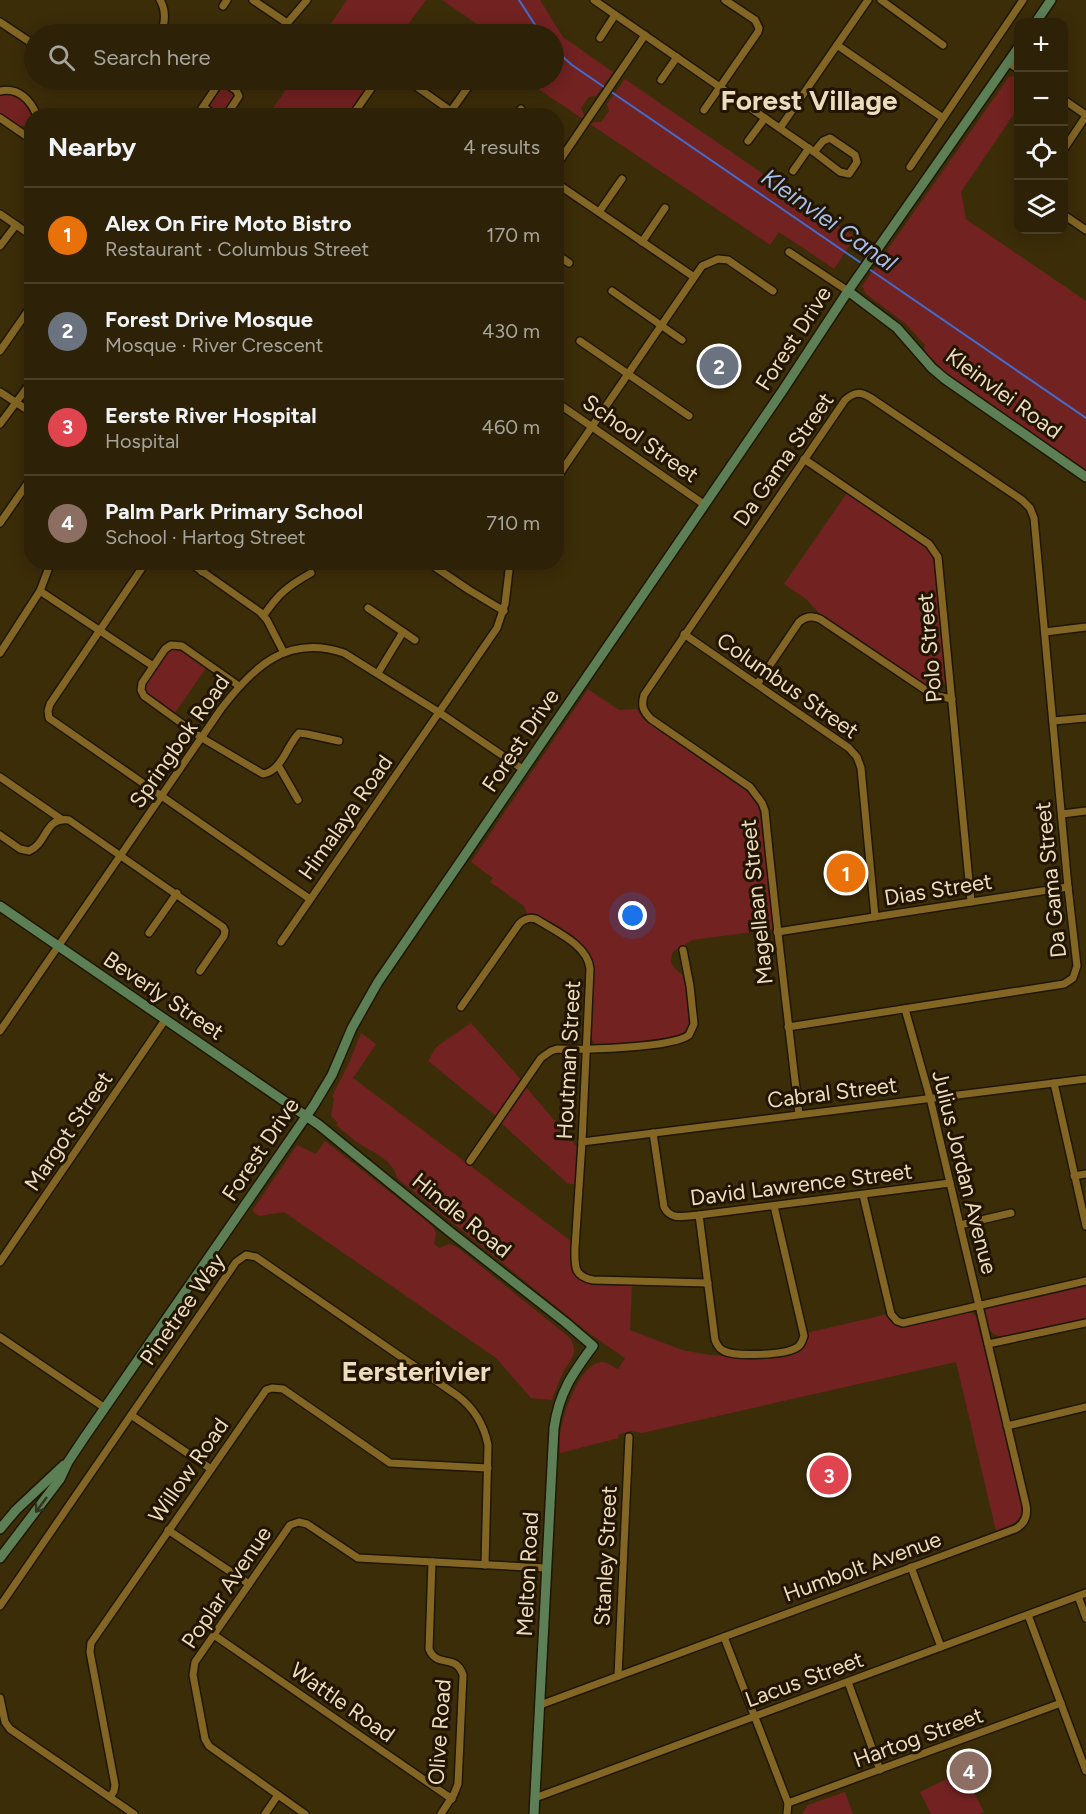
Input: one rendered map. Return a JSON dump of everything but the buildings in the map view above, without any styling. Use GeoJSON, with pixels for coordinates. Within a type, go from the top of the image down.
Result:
{"type":"FeatureCollection","features":[{"type":"Feature","properties":{"kind":"street"},"geometry":{"type":"LineString","coordinates":[[160,0],[163,6],[163,24]]}},
{"type":"Feature","properties":{"kind":"street"},"geometry":{"type":"LineString","coordinates":[[253,0],[286,23],[307,0]]}},
{"type":"Feature","properties":{"kind":"street"},"geometry":{"type":"LineString","coordinates":[[594,0],[780,128],[811,150],[840,172],[851,173],[857,162],[855,155],[830,138],[811,150],[793,171]]}},
{"type":"Feature","properties":{"kind":"street"},"geometry":{"type":"LineString","coordinates":[[704,110],[759,28],[755,20],[725,0]]}},
{"type":"Feature","properties":{"kind":"street"},"geometry":{"type":"LineString","coordinates":[[780,128],[868,0]]}},
{"type":"Feature","properties":{"kind":"street"},"geometry":{"type":"LineString","coordinates":[[881,0],[943,45]]}},
{"type":"Feature","properties":{"kind":"street"},"geometry":{"type":"LineString","coordinates":[[910,166],[1023,0]]}},
{"type":"Feature","properties":{"kind":"street"},"geometry":{"type":"LineString","coordinates":[[1039,18],[1052,0]]}},
{"type":"Feature","properties":{"kind":"street"},"geometry":{"type":"LineString","coordinates":[[600,38],[615,15]]}},
{"type":"Feature","properties":{"kind":"street"},"geometry":{"type":"LineString","coordinates":[[0,22],[24,38]]}},
{"type":"Feature","properties":{"kind":"street"},"geometry":{"type":"LineString","coordinates":[[564,154],[645,35]]}},
{"type":"Feature","properties":{"kind":"street"},"geometry":{"type":"LineString","coordinates":[[837,45],[943,118]]}},
{"type":"Feature","properties":{"kind":"street","name":"Forest Drive"},"geometry":{"type":"LineString","coordinates":[[0,1558],[60,1479],[68,1462],[306,1116],[332,1075],[352,1028],[378,982],[705,505],[848,291],[1014,55]]}},
{"type":"Feature","properties":{"kind":"street"},"geometry":{"type":"LineString","coordinates":[[661,80],[677,57]]}},
{"type":"Feature","properties":{"kind":"street"},"geometry":{"type":"LineString","coordinates":[[1009,63],[1014,66]]}},
{"type":"Feature","properties":{"kind":"street"},"geometry":{"type":"LineString","coordinates":[[0,91],[10,90],[24,96],[33,108]]}},
{"type":"Feature","properties":{"kind":"street"},"geometry":{"type":"LineString","coordinates":[[203,107],[214,90]]}},
{"type":"Feature","properties":{"kind":"street"},"geometry":{"type":"LineString","coordinates":[[231,108],[239,96],[236,90]]}},
{"type":"Feature","properties":{"kind":"street"},"geometry":{"type":"LineString","coordinates":[[358,108],[370,90]]}},
{"type":"Feature","properties":{"kind":"street"},"geometry":{"type":"LineString","coordinates":[[421,90],[447,108]]}},
{"type":"Feature","properties":{"kind":"street"},"geometry":{"type":"LineString","coordinates":[[457,108],[467,90]]}},
{"type":"Feature","properties":{"kind":"street"},"geometry":{"type":"LineString","coordinates":[[1068,103],[1086,116],[1068,143]]}},
{"type":"Feature","properties":{"kind":"street"},"geometry":{"type":"LineString","coordinates":[[0,118],[24,132]]}},
{"type":"Feature","properties":{"kind":"street"},"geometry":{"type":"LineString","coordinates":[[748,141],[765,118]]}},
{"type":"Feature","properties":{"kind":"street"},"geometry":{"type":"LineString","coordinates":[[599,212],[622,179]]}},
{"type":"Feature","properties":{"kind":"street"},"geometry":{"type":"LineString","coordinates":[[564,188],[694,277]]}},
{"type":"Feature","properties":{"kind":"street"},"geometry":{"type":"LineString","coordinates":[[642,242],[665,208]]}},
{"type":"Feature","properties":{"kind":"street"},"geometry":{"type":"LineString","coordinates":[[0,214],[24,230]]}},
{"type":"Feature","properties":{"kind":"street"},"geometry":{"type":"LineString","coordinates":[[1068,218],[1086,230]]}},
{"type":"Feature","properties":{"kind":"street"},"geometry":{"type":"LineString","coordinates":[[0,246],[16,225]]}},
{"type":"Feature","properties":{"kind":"street"},"geometry":{"type":"LineString","coordinates":[[789,252],[848,291]]}},
{"type":"Feature","properties":{"kind":"street"},"geometry":{"type":"LineString","coordinates":[[564,467],[700,269],[706,264],[723,259],[728,260],[773,291]]}},
{"type":"Feature","properties":{"kind":"street"},"geometry":{"type":"LineString","coordinates":[[564,260],[569,263]]}},
{"type":"Feature","properties":{"kind":"street"},"geometry":{"type":"LineString","coordinates":[[612,291],[682,340]]}},
{"type":"Feature","properties":{"kind":"street","name":"Kleinvlei Road"},"geometry":{"type":"LineString","coordinates":[[848,291],[897,328],[932,368],[945,379],[1086,477]]}},
{"type":"Feature","properties":{"kind":"street"},"geometry":{"type":"LineString","coordinates":[[0,351],[24,316]]}},
{"type":"Feature","properties":{"kind":"street"},"geometry":{"type":"LineString","coordinates":[[580,341],[689,416]]}},
{"type":"Feature","properties":{"kind":"street"},"geometry":{"type":"LineString","coordinates":[[0,424],[24,391]]}},
{"type":"Feature","properties":{"kind":"street"},"geometry":{"type":"LineString","coordinates":[[0,392],[24,408]]}},
{"type":"Feature","properties":{"kind":"street","name":"Da Gama Street"},"geometry":{"type":"LineString","coordinates":[[642,709],[644,695],[684,634],[850,395],[860,393],[872,398],[1022,500],[1032,513],[1035,524],[1077,966],[1073,978],[1064,984],[1054,986],[788,1027]]}},
{"type":"Feature","properties":{"kind":"street","name":"School Street"},"geometry":{"type":"LineString","coordinates":[[564,407],[705,505]]}},
{"type":"Feature","properties":{"kind":"street","name":"Polo Street"},"geometry":{"type":"LineString","coordinates":[[804,459],[929,544],[936,552],[939,561],[971,902]]}},
{"type":"Feature","properties":{"kind":"street"},"geometry":{"type":"LineString","coordinates":[[0,523],[24,488]]}},
{"type":"Feature","properties":{"kind":"street"},"geometry":{"type":"LineString","coordinates":[[0,653],[40,591],[48,570]]}},
{"type":"Feature","properties":{"kind":"street"},"geometry":{"type":"LineString","coordinates":[[141,570],[50,704],[48,715],[54,723],[310,899]]}},
{"type":"Feature","properties":{"kind":"street"},"geometry":{"type":"LineString","coordinates":[[199,570],[264,615],[284,653]]}},
{"type":"Feature","properties":{"kind":"street"},"geometry":{"type":"LineString","coordinates":[[439,570],[504,611],[509,570]]}},
{"type":"Feature","properties":{"kind":"street"},"geometry":{"type":"LineString","coordinates":[[264,615],[285,589],[312,573]]}},
{"type":"Feature","properties":{"kind":"street"},"geometry":{"type":"LineString","coordinates":[[40,591],[153,666]]}},
{"type":"Feature","properties":{"kind":"street"},"geometry":{"type":"LineString","coordinates":[[368,608],[415,639]]}},
{"type":"Feature","properties":{"kind":"street","name":"Himalaya Road"},"geometry":{"type":"LineString","coordinates":[[281,942],[440,713],[501,621],[504,611]]}},
{"type":"Feature","properties":{"kind":"street"},"geometry":{"type":"LineString","coordinates":[[758,683],[799,622],[812,617],[820,619],[933,695],[952,699]]}},
{"type":"Feature","properties":{"kind":"street"},"geometry":{"type":"LineString","coordinates":[[1045,632],[1086,627]]}},
{"type":"Feature","properties":{"kind":"street"},"geometry":{"type":"LineString","coordinates":[[378,673],[403,632]]}},
{"type":"Feature","properties":{"kind":"street","name":"Columbus Street"},"geometry":{"type":"LineString","coordinates":[[684,634],[758,683],[849,748],[857,757],[861,768],[875,917]]}},
{"type":"Feature","properties":{"kind":"street"},"geometry":{"type":"LineString","coordinates":[[239,686],[182,646],[171,645],[165,649],[153,666],[142,683],[141,690],[144,696],[202,738],[263,774],[270,772],[278,765],[299,734],[339,741]]}},
{"type":"Feature","properties":{"kind":"street","name":"Springbok Road"},"geometry":{"type":"LineString","coordinates":[[0,1031],[239,686],[262,665],[284,653],[310,646],[344,653],[440,713],[524,770]]}},
{"type":"Feature","properties":{"kind":"street","name":"Magellaan Street"},"geometry":{"type":"LineString","coordinates":[[642,709],[651,719],[750,787],[762,803],[765,811],[777,932],[800,1114]]}},
{"type":"Feature","properties":{"kind":"street"},"geometry":{"type":"LineString","coordinates":[[1053,721],[1086,718]]}},
{"type":"Feature","properties":{"kind":"street"},"geometry":{"type":"LineString","coordinates":[[278,765],[298,800]]}},
{"type":"Feature","properties":{"kind":"street"},"geometry":{"type":"LineString","coordinates":[[0,777],[61,819],[69,820],[122,855],[220,923],[225,931],[224,936],[200,971]]}},
{"type":"Feature","properties":{"kind":"street"},"geometry":{"type":"LineString","coordinates":[[1062,814],[1086,811]]}},
{"type":"Feature","properties":{"kind":"street"},"geometry":{"type":"LineString","coordinates":[[0,835],[20,849],[29,851],[37,846],[54,823],[61,819]]}},
{"type":"Feature","properties":{"kind":"street","name":"Dias Street"},"geometry":{"type":"LineString","coordinates":[[777,932],[1068,887]]}},
{"type":"Feature","properties":{"kind":"street"},"geometry":{"type":"LineString","coordinates":[[149,933],[177,893]]}},
{"type":"Feature","properties":{"kind":"street","name":"Beverly Street"},"geometry":{"type":"LineString","coordinates":[[0,906],[306,1116]]}},
{"type":"Feature","properties":{"kind":"street","name":"Houtman Street"},"geometry":{"type":"LineString","coordinates":[[461,1007],[519,924],[529,918],[536,919],[583,951],[589,961],[575,1264],[580,1276],[593,1280],[708,1283]]}},
{"type":"Feature","properties":{"kind":"street"},"geometry":{"type":"LineString","coordinates":[[470,1161],[546,1054],[557,1049],[586,1050],[677,1041],[689,1035],[694,1024],[683,950]]}},
{"type":"Feature","properties":{"kind":"street","name":"Julius Jordan Avenue"},"geometry":{"type":"LineString","coordinates":[[905,1009],[930,1098],[988,1344]]}},
{"type":"Feature","properties":{"kind":"street","name":"Margot Street"},"geometry":{"type":"LineString","coordinates":[[0,1262],[165,1020]]}},
{"type":"Feature","properties":{"kind":"street","name":"Cabral Street"},"geometry":{"type":"LineString","coordinates":[[582,1142],[1086,1079]]}},
{"type":"Feature","properties":{"kind":"street"},"geometry":{"type":"LineString","coordinates":[[1054,1083],[1086,1226]]}},
{"type":"Feature","properties":{"kind":"street","name":"Hindle Road"},"geometry":{"type":"LineString","coordinates":[[306,1116],[593,1346]]}},
{"type":"Feature","properties":{"kind":"street","name":"David Lawrence Street"},"geometry":{"type":"LineString","coordinates":[[653,1133],[665,1210],[674,1217],[950,1183]]}},
{"type":"Feature","properties":{"kind":"street"},"geometry":{"type":"LineString","coordinates":[[1074,1176],[1086,1174]]}},
{"type":"Feature","properties":{"kind":"street"},"geometry":{"type":"LineString","coordinates":[[863,1195],[891,1314],[897,1321],[903,1323],[1086,1281]]}},
{"type":"Feature","properties":{"kind":"street"},"geometry":{"type":"LineString","coordinates":[[699,1215],[715,1340],[722,1350],[733,1354],[767,1355],[794,1349],[801,1344],[804,1336],[774,1206]]}},
{"type":"Feature","properties":{"kind":"street"},"geometry":{"type":"LineString","coordinates":[[960,1225],[1011,1213]]}},
{"type":"Feature","properties":{"kind":"street","name":"Pinetree Way"},"geometry":{"type":"LineString","coordinates":[[0,1606],[242,1256],[256,1257],[465,1401],[483,1428],[488,1445],[488,1468]]}},
{"type":"Feature","properties":{"kind":"street"},"geometry":{"type":"LineString","coordinates":[[988,1344],[1086,1323]]}},
{"type":"Feature","properties":{"kind":"street"},"geometry":{"type":"LineString","coordinates":[[0,1337],[105,1408]]}},
{"type":"Feature","properties":{"kind":"street","name":"Humbolt Avenue"},"geometry":{"type":"LineString","coordinates":[[540,1705],[1015,1529],[1024,1521],[1027,1509],[988,1344]]}},
{"type":"Feature","properties":{"kind":"street","name":"Melton Road"},"geometry":{"type":"LineString","coordinates":[[534,1814],[555,1416],[567,1383],[593,1346]]}},
{"type":"Feature","properties":{"kind":"street","name":"Willow Road"},"geometry":{"type":"LineString","coordinates":[[110,1797],[115,1785],[90,1646],[263,1392],[273,1388],[282,1389],[390,1463],[488,1468]]}},
{"type":"Feature","properties":{"kind":"street"},"geometry":{"type":"LineString","coordinates":[[1007,1426],[1086,1407]]}},
{"type":"Feature","properties":{"kind":"street"},"geometry":{"type":"LineString","coordinates":[[131,1415],[211,1469]]}},
{"type":"Feature","properties":{"kind":"street","name":"Stanley Street"},"geometry":{"type":"LineString","coordinates":[[618,1676],[629,1437]]}},
{"type":"Feature","properties":{"kind":"street","name":"Forest Drive"},"geometry":{"type":"LineString","coordinates":[[0,1529],[16,1510],[68,1462]]}},
{"type":"Feature","properties":{"kind":"street"},"geometry":{"type":"LineString","coordinates":[[485,1565],[488,1468]]}},
{"type":"Feature","properties":{"kind":"street","name":"Poplar Avenue"},"geometry":{"type":"LineString","coordinates":[[305,1814],[211,1748],[205,1741],[193,1671],[195,1662],[288,1528],[293,1523],[307,1524],[358,1558],[546,1568]]}},
{"type":"Feature","properties":{"kind":"street"},"geometry":{"type":"LineString","coordinates":[[168,1530],[249,1584]]}},
{"type":"Feature","properties":{"kind":"street","name":"Olive Road"},"geometry":{"type":"LineString","coordinates":[[432,1562],[429,1649],[437,1659],[456,1664],[461,1668],[463,1674],[458,1784],[452,1799],[441,1814]]}},
{"type":"Feature","properties":{"kind":"street"},"geometry":{"type":"LineString","coordinates":[[911,1567],[941,1647]]}},
{"type":"Feature","properties":{"kind":"street","name":"Lacus Street"},"geometry":{"type":"LineString","coordinates":[[535,1798],[1086,1593]]}},
{"type":"Feature","properties":{"kind":"street"},"geometry":{"type":"LineString","coordinates":[[1078,1596],[1086,1618]]}},
{"type":"Feature","properties":{"kind":"street"},"geometry":{"type":"LineString","coordinates":[[1028,1615],[1086,1771]]}},
{"type":"Feature","properties":{"kind":"street","name":"Wattle Road"},"geometry":{"type":"LineString","coordinates":[[214,1635],[452,1799]]}},
{"type":"Feature","properties":{"kind":"street"},"geometry":{"type":"LineString","coordinates":[[724,1637],[788,1803],[787,1814]]}},
{"type":"Feature","properties":{"kind":"street"},"geometry":{"type":"LineString","coordinates":[[848,1682],[880,1770]]}},
{"type":"Feature","properties":{"kind":"street"},"geometry":{"type":"LineString","coordinates":[[0,1698],[8,1727],[134,1814]]}},
{"type":"Feature","properties":{"kind":"street","name":"Hartog Street"},"geometry":{"type":"LineString","coordinates":[[788,1803],[1061,1703]]}},
{"type":"Feature","properties":{"kind":"street"},"geometry":{"type":"LineString","coordinates":[[265,1814],[278,1795]]}},
{"type":"Feature","properties":{"kind":"shaded area"},"geometry":{"type":"Polygon","coordinates":[[[347,0],[426,0],[408,24],[331,24],[347,0]]]}},
{"type":"Feature","properties":{"kind":"shaded area"},"geometry":{"type":"Polygon","coordinates":[[[442,0],[540,0],[555,24],[477,24],[442,0]]]}},
{"type":"Feature","properties":{"kind":"shaded area"},"geometry":{"type":"Polygon","coordinates":[[[564,38],[613,72],[596,96],[589,97],[581,108],[584,114],[583,119],[540,90],[564,90],[564,38]]]}},
{"type":"Feature","properties":{"kind":"shaded area"},"geometry":{"type":"Polygon","coordinates":[[[1014,76],[1014,114],[961,192],[966,219],[1086,301],[1086,470],[946,373],[926,353],[925,345],[906,324],[866,294],[862,286],[1009,77],[1014,76]]]}},
{"type":"Feature","properties":{"kind":"shaded area"},"geometry":{"type":"Polygon","coordinates":[[[625,79],[855,237],[834,269],[779,232],[770,245],[590,124],[601,122],[609,111],[607,104],[625,79]]]}},
{"type":"Feature","properties":{"kind":"shaded area"},"geometry":{"type":"Polygon","coordinates":[[[219,90],[231,90],[235,93],[227,108],[211,108],[210,104],[219,90]]]}},
{"type":"Feature","properties":{"kind":"shaded area"},"geometry":{"type":"Polygon","coordinates":[[[286,90],[365,90],[353,108],[273,108],[286,90]]]}},
{"type":"Feature","properties":{"kind":"shaded area"},"geometry":{"type":"Polygon","coordinates":[[[0,93],[17,96],[30,108],[24,108],[24,126],[14,124],[0,114],[0,93]]]}},
{"type":"Feature","properties":{"kind":"shaded area"},"geometry":{"type":"Polygon","coordinates":[[[847,493],[928,548],[934,556],[947,676],[941,687],[928,688],[820,614],[806,599],[784,584],[847,493]]]}},
{"type":"Feature","properties":{"kind":"shaded area"},"geometry":{"type":"Polygon","coordinates":[[[179,649],[206,668],[174,714],[147,694],[145,686],[168,650],[179,649]]]}},
{"type":"Feature","properties":{"kind":"shaded area"},"geometry":{"type":"Polygon","coordinates":[[[588,689],[619,710],[637,709],[643,719],[746,791],[753,797],[759,809],[776,929],[692,940],[672,953],[671,962],[674,968],[683,975],[686,981],[691,1022],[688,1031],[680,1037],[601,1047],[594,1043],[590,1036],[594,964],[587,949],[537,916],[527,914],[524,906],[490,882],[493,878],[471,862],[588,689]]]}},
{"type":"Feature","properties":{"kind":"shaded area"},"geometry":{"type":"Polygon","coordinates":[[[471,1023],[522,1081],[497,1117],[428,1061],[436,1047],[471,1023]]]}},
{"type":"Feature","properties":{"kind":"shaded area"},"geometry":{"type":"Polygon","coordinates":[[[361,1033],[376,1044],[353,1078],[571,1241],[571,1266],[582,1280],[607,1285],[632,1284],[630,1330],[682,1350],[710,1355],[767,1358],[794,1352],[806,1333],[888,1314],[894,1323],[907,1326],[971,1311],[976,1317],[1020,1493],[1021,1515],[1015,1522],[996,1531],[956,1362],[642,1433],[630,1431],[618,1435],[619,1438],[560,1453],[563,1421],[569,1400],[580,1379],[593,1365],[603,1362],[618,1369],[625,1358],[590,1334],[397,1178],[395,1171],[386,1160],[355,1141],[336,1125],[338,1123],[331,1116],[334,1098],[332,1096],[361,1033]]]}},
{"type":"Feature","properties":{"kind":"shaded area"},"geometry":{"type":"Polygon","coordinates":[[[526,1087],[578,1148],[575,1185],[567,1183],[501,1123],[526,1087]]]}},
{"type":"Feature","properties":{"kind":"shaded area"},"geometry":{"type":"Polygon","coordinates":[[[325,1141],[432,1225],[436,1233],[434,1244],[439,1248],[449,1244],[457,1247],[569,1337],[574,1347],[573,1355],[563,1372],[552,1400],[531,1398],[496,1358],[284,1212],[259,1216],[252,1211],[297,1145],[316,1154],[325,1141]]]}},
{"type":"Feature","properties":{"kind":"shaded area"},"geometry":{"type":"Polygon","coordinates":[[[1086,1285],[1086,1319],[1005,1337],[995,1335],[987,1326],[985,1311],[989,1307],[1086,1285]]]}},
{"type":"Feature","properties":{"kind":"shaded area"},"geometry":{"type":"Polygon","coordinates":[[[963,1771],[984,1812],[980,1814],[931,1814],[920,1792],[963,1771]]]}},
{"type":"Feature","properties":{"kind":"shaded area"},"geometry":{"type":"Polygon","coordinates":[[[845,1792],[853,1814],[802,1814],[808,1805],[845,1792]]]}},
{"type":"Feature","properties":{"kind":"waterway","name":"Kleinvlei Canal"},"geometry":{"type":"LineString","coordinates":[[519,0],[535,24]]}},
{"type":"Feature","properties":{"kind":"waterway","name":"Kleinvlei Canal"},"geometry":{"type":"LineString","coordinates":[[564,58],[864,265]]}},
{"type":"Feature","properties":{"kind":"waterway","name":"Kleinvlei Canal"},"geometry":{"type":"LineString","coordinates":[[869,269],[1086,418]]}},
{"type":"Feature","properties":{"kind":"place","name":"Forest Drive Mosque"},"geometry":{"type":"Point","coordinates":[719,366]}},
{"type":"Feature","properties":{"kind":"place","name":"Alex On Fire Moto Bistro"},"geometry":{"type":"Point","coordinates":[846,873]}},
{"type":"Feature","properties":{"kind":"place","name":"Eerste River Hospital"},"geometry":{"type":"Point","coordinates":[829,1475]}},
{"type":"Feature","properties":{"kind":"place","name":"Palm Park Primary School"},"geometry":{"type":"Point","coordinates":[969,1771]}},
{"type":"Feature","properties":{"kind":"district","name":"Forest Village"},"geometry":{"type":"Point","coordinates":[809,100]}},
{"type":"Feature","properties":{"kind":"district","name":"Eersterivier"},"geometry":{"type":"Point","coordinates":[416,1371]}}]}
